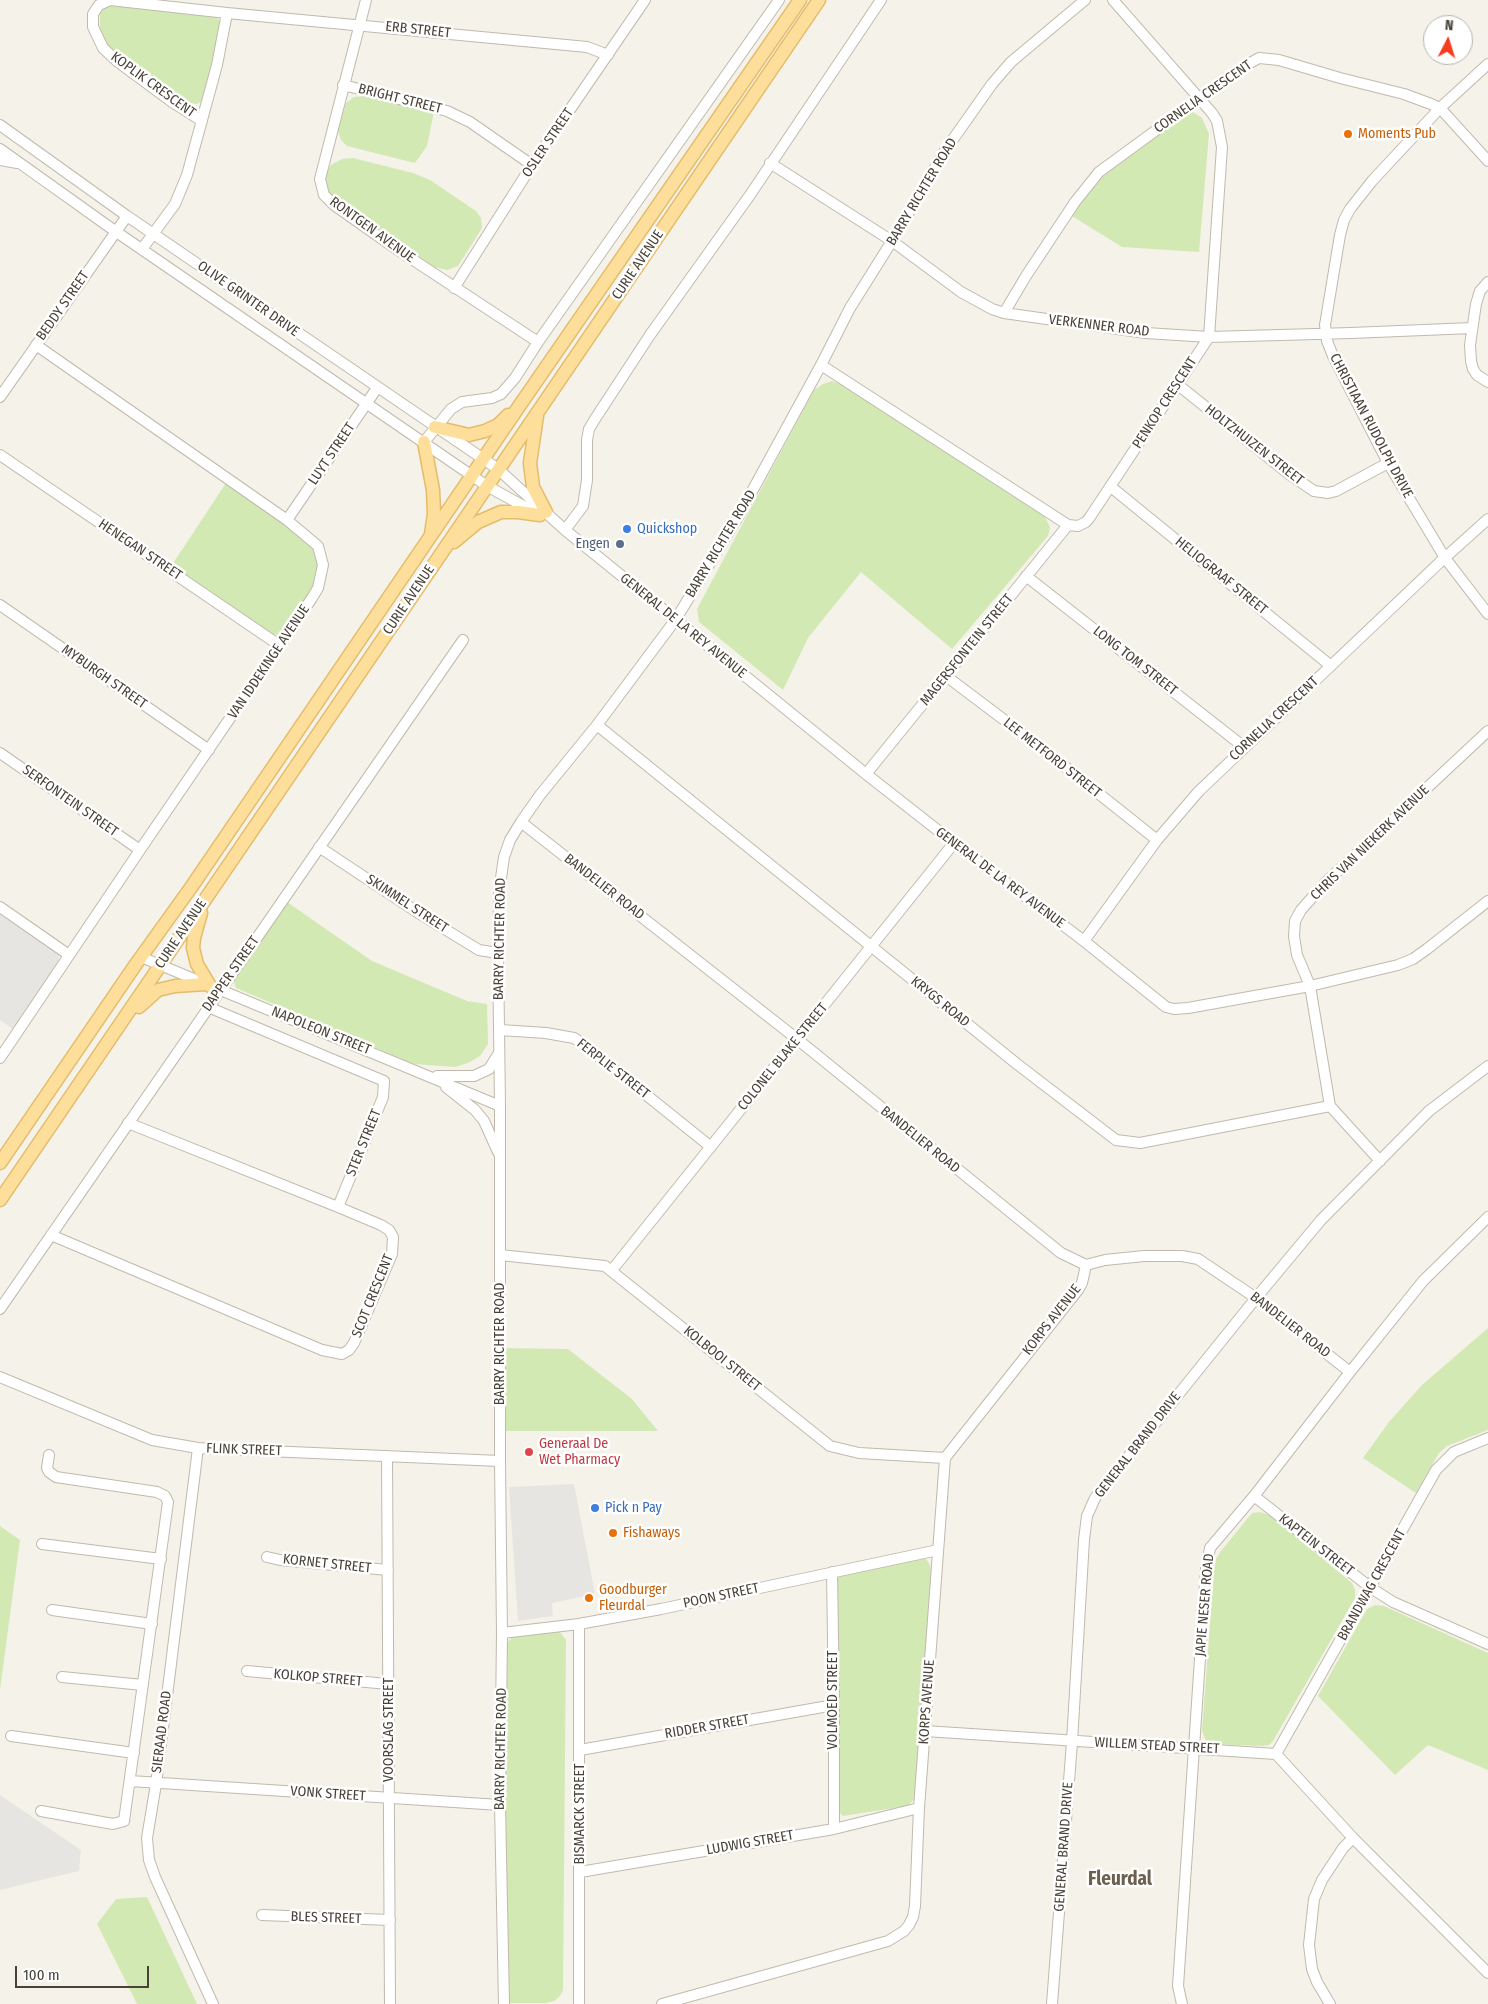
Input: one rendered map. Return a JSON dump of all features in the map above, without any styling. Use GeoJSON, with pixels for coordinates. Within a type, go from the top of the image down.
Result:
{"type":"FeatureCollection","features":[{"type":"Feature","properties":{"kind":"main road","name":"CURIE AVENUE"},"geometry":{"type":"LineString","coordinates":[[0,1162],[192,886],[522,402],[802,0]]}},
{"type":"Feature","properties":{"kind":"main road","name":"CURIE AVENUE"},"geometry":{"type":"LineString","coordinates":[[0,1200],[817,4]]}},
{"type":"Feature","properties":{"kind":"main road"},"geometry":{"type":"LineString","coordinates":[[435,427],[469,434],[485,431],[498,425],[522,402]]}},
{"type":"Feature","properties":{"kind":"main road"},"geometry":{"type":"LineString","coordinates":[[439,555],[471,527],[489,516],[501,512],[543,514],[533,487],[531,470],[538,411]]}},
{"type":"Feature","properties":{"kind":"main road"},"geometry":{"type":"LineString","coordinates":[[424,442],[433,490],[434,514],[430,538]]}},
{"type":"Feature","properties":{"kind":"main road"},"geometry":{"type":"LineString","coordinates":[[212,987],[197,964],[193,948],[198,918],[218,880]]}},
{"type":"Feature","properties":{"kind":"main road"},"geometry":{"type":"LineString","coordinates":[[106,1044],[144,1001],[158,990],[175,986],[212,987]]}},
{"type":"Feature","properties":{"kind":"street","name":"KOPLIK CRESCENT"},"geometry":{"type":"LineString","coordinates":[[202,121],[172,102],[103,48],[95,34],[92,20],[93,14],[99,5],[110,0],[227,14]]}},
{"type":"Feature","properties":{"kind":"street","name":"RONTGEN AVENUE"},"geometry":{"type":"LineString","coordinates":[[366,0],[320,180],[324,195],[334,205],[454,288],[538,342]]}},
{"type":"Feature","properties":{"kind":"street","name":"OSLER STREET"},"geometry":{"type":"LineString","coordinates":[[454,288],[532,165],[645,0]]}},
{"type":"Feature","properties":{"kind":"street"},"geometry":{"type":"LineString","coordinates":[[424,442],[451,409],[462,402],[492,398],[501,394],[515,378],[538,342],[779,0]]}},
{"type":"Feature","properties":{"kind":"street"},"geometry":{"type":"LineString","coordinates":[[802,0],[817,4]]}},
{"type":"Feature","properties":{"kind":"street"},"geometry":{"type":"LineString","coordinates":[[565,530],[584,506],[587,480],[587,440],[592,424],[650,334],[881,0]]}},
{"type":"Feature","properties":{"kind":"street","name":"BARRY RICHTER ROAD"},"geometry":{"type":"LineString","coordinates":[[504,2004],[500,1805],[502,1633],[500,1030],[498,953],[499,892],[502,868],[510,840],[520,822],[597,725],[676,619],[738,517],[822,365],[850,308],[944,152],[992,84],[1024,50],[1085,0]]}},
{"type":"Feature","properties":{"kind":"street"},"geometry":{"type":"LineString","coordinates":[[1113,0],[1217,121],[1222,146],[1209,337]]}},
{"type":"Feature","properties":{"kind":"street","name":"ERB STREET"},"geometry":{"type":"LineString","coordinates":[[227,14],[587,47],[608,55]]}},
{"type":"Feature","properties":{"kind":"street"},"geometry":{"type":"LineString","coordinates":[[142,249],[174,204],[187,174],[217,64],[227,14]]}},
{"type":"Feature","properties":{"kind":"street","name":"CORNELIA CRESCENT"},"geometry":{"type":"LineString","coordinates":[[1004,313],[1026,276],[1091,181],[1108,165],[1253,60],[1272,58],[1404,94],[1440,108],[1488,161]]}},
{"type":"Feature","properties":{"kind":"street","name":"CHRISTIAAN RUDOLPH DRIVE"},"geometry":{"type":"LineString","coordinates":[[1488,64],[1440,108],[1372,181],[1347,214],[1340,235],[1330,290],[1326,334],[1333,356],[1388,463],[1445,558],[1488,614]]}},
{"type":"Feature","properties":{"kind":"street","name":"BRIGHT STREET"},"geometry":{"type":"LineString","coordinates":[[343,85],[447,111],[470,122],[532,165]]}},
{"type":"Feature","properties":{"kind":"street","name":"OLIVE GRINTER DRIVE"},"geometry":{"type":"LineString","coordinates":[[3,127],[127,216],[498,469]]}},
{"type":"Feature","properties":{"kind":"street","name":"OLIVE GRINTER DRIVE"},"geometry":{"type":"LineString","coordinates":[[0,149],[115,231],[487,486]]}},
{"type":"Feature","properties":{"kind":"street"},"geometry":{"type":"LineString","coordinates":[[0,160],[23,164]]}},
{"type":"Feature","properties":{"kind":"street","name":"VERKENNER ROAD"},"geometry":{"type":"LineString","coordinates":[[770,163],[892,241],[961,292],[992,309],[1004,313],[1146,332],[1209,337],[1472,328]]}},
{"type":"Feature","properties":{"kind":"street","name":"BEDDY STREET"},"geometry":{"type":"LineString","coordinates":[[0,398],[127,216]]}},
{"type":"Feature","properties":{"kind":"street"},"geometry":{"type":"LineString","coordinates":[[1488,282],[1480,291],[1470,344],[1472,365],[1477,375],[1488,382]]}},
{"type":"Feature","properties":{"kind":"street","name":"PENKOP CRESCENT"},"geometry":{"type":"LineString","coordinates":[[1068,525],[1078,526],[1086,522],[1209,337]]}},
{"type":"Feature","properties":{"kind":"street","name":"VAN IDDEKINGE AVENUE"},"geometry":{"type":"LineString","coordinates":[[0,1058],[312,598],[318,588],[323,565],[318,546],[287,520],[36,345]]}},
{"type":"Feature","properties":{"kind":"street"},"geometry":{"type":"LineString","coordinates":[[822,365],[1068,525]]}},
{"type":"Feature","properties":{"kind":"street","name":"HOLTZHUIZEN STREET"},"geometry":{"type":"LineString","coordinates":[[1177,384],[1314,492],[1328,493],[1336,491],[1388,463]]}},
{"type":"Feature","properties":{"kind":"street","name":"LUYT STREET"},"geometry":{"type":"LineString","coordinates":[[287,520],[377,388]]}},
{"type":"Feature","properties":{"kind":"street","name":"HENEGAN STREET"},"geometry":{"type":"LineString","coordinates":[[0,456],[279,646]]}},
{"type":"Feature","properties":{"kind":"street","name":"GENERAL DE LA REY AVENUE"},"geometry":{"type":"LineString","coordinates":[[498,469],[543,514],[676,619],[866,774],[954,844],[1084,940],[1161,1003],[1174,1009],[1310,986],[1398,965],[1412,959],[1488,901]]}},
{"type":"Feature","properties":{"kind":"street","name":"GENERAL DE LA REY AVENUE"},"geometry":{"type":"LineString","coordinates":[[487,486],[543,514]]}},
{"type":"Feature","properties":{"kind":"street","name":"HELIOGRAAF STREET"},"geometry":{"type":"LineString","coordinates":[[1111,486],[1331,666]]}},
{"type":"Feature","properties":{"kind":"street","name":"CORNELIA CRESCENT"},"geometry":{"type":"LineString","coordinates":[[1084,940],[1157,840],[1199,791],[1445,558],[1488,520]]}},
{"type":"Feature","properties":{"kind":"street","name":"MAGERSFONTEIN STREET"},"geometry":{"type":"LineString","coordinates":[[866,774],[1068,525]]}},
{"type":"Feature","properties":{"kind":"street","name":"LONG TOM STREET"},"geometry":{"type":"LineString","coordinates":[[1026,576],[1244,747]]}},
{"type":"Feature","properties":{"kind":"street","name":"MYBURGH STREET"},"geometry":{"type":"LineString","coordinates":[[0,605],[209,750]]}},
{"type":"Feature","properties":{"kind":"street","name":"DAPPER STREET"},"geometry":{"type":"LineString","coordinates":[[0,1309],[208,1007],[212,987],[319,846],[463,640]]}},
{"type":"Feature","properties":{"kind":"street","name":"LEE METFORD STREET"},"geometry":{"type":"LineString","coordinates":[[946,676],[1044,750],[1157,840]]}},
{"type":"Feature","properties":{"kind":"street","name":"KRYGS ROAD"},"geometry":{"type":"LineString","coordinates":[[597,725],[1017,1064],[1116,1140],[1140,1142],[1330,1106]]}},
{"type":"Feature","properties":{"kind":"street","name":"CHRIS VAN NIEKERK AVENUE"},"geometry":{"type":"LineString","coordinates":[[1330,1106],[1310,986],[1296,955],[1295,921],[1301,910],[1324,884],[1488,731]]}},
{"type":"Feature","properties":{"kind":"street","name":"SERFONTEIN STREET"},"geometry":{"type":"LineString","coordinates":[[0,753],[140,850]]}},
{"type":"Feature","properties":{"kind":"street","name":"BANDELIER ROAD"},"geometry":{"type":"LineString","coordinates":[[520,822],[797,1040],[1061,1253],[1086,1265],[1125,1258],[1192,1257],[1203,1262],[1256,1298],[1350,1372]]}},
{"type":"Feature","properties":{"kind":"street","name":"COLONEL BLAKE STREET"},"geometry":{"type":"LineString","coordinates":[[612,1270],[954,844]]}},
{"type":"Feature","properties":{"kind":"street","name":"SKIMMEL STREET"},"geometry":{"type":"LineString","coordinates":[[319,846],[420,914],[478,950],[498,953]]}},
{"type":"Feature","properties":{"kind":"street"},"geometry":{"type":"LineString","coordinates":[[0,907],[69,955]]}},
{"type":"Feature","properties":{"kind":"street","name":"NAPOLEON STREET"},"geometry":{"type":"LineString","coordinates":[[141,957],[500,1106]]}},
{"type":"Feature","properties":{"kind":"street","name":"NAPOLEON STREET"},"geometry":{"type":"LineString","coordinates":[[208,1007],[381,1079]]}},
{"type":"Feature","properties":{"kind":"street","name":"FERPLIE STREET"},"geometry":{"type":"LineString","coordinates":[[500,1030],[556,1034],[579,1041],[711,1147]]}},
{"type":"Feature","properties":{"kind":"street"},"geometry":{"type":"LineString","coordinates":[[417,1071],[440,1077],[474,1076],[489,1068],[499,1053]]}},
{"type":"Feature","properties":{"kind":"street","name":"GENERAL BRAND DRIVE"},"geometry":{"type":"LineString","coordinates":[[1052,2004],[1087,1516],[1095,1498],[1321,1220],[1429,1111],[1488,1066]]}},
{"type":"Feature","properties":{"kind":"street","name":"STER STREET"},"geometry":{"type":"LineString","coordinates":[[338,1207],[383,1097],[384,1081],[381,1079]]}},
{"type":"Feature","properties":{"kind":"street"},"geometry":{"type":"LineString","coordinates":[[435,1079],[475,1110],[490,1131],[500,1158]]}},
{"type":"Feature","properties":{"kind":"street"},"geometry":{"type":"LineString","coordinates":[[1330,1106],[1380,1161]]}},
{"type":"Feature","properties":{"kind":"street","name":"SCOT CRESCENT"},"geometry":{"type":"LineString","coordinates":[[51,1235],[322,1350],[342,1354],[349,1350],[354,1343],[392,1254],[394,1244],[389,1230],[338,1207],[128,1123]]}},
{"type":"Feature","properties":{"kind":"street","name":"JAPIE NESER ROAD"},"geometry":{"type":"LineString","coordinates":[[1182,2004],[1178,1986],[1207,1557],[1210,1548],[1254,1496],[1423,1281],[1488,1217]]}},
{"type":"Feature","properties":{"kind":"street","name":"KOLBOOI STREET"},"geometry":{"type":"LineString","coordinates":[[500,1255],[598,1264],[612,1270],[830,1446],[840,1450],[859,1453],[945,1458]]}},
{"type":"Feature","properties":{"kind":"street","name":"KORPS AVENUE"},"geometry":{"type":"LineString","coordinates":[[662,2004],[888,1941],[904,1931],[913,1917],[919,1808],[945,1458],[1078,1290],[1086,1265]]}},
{"type":"Feature","properties":{"kind":"street","name":"FLINK STREET"},"geometry":{"type":"LineString","coordinates":[[0,1377],[152,1440],[198,1448],[500,1461]]}},
{"type":"Feature","properties":{"kind":"street","name":"BRANDWAG CRESCENT"},"geometry":{"type":"LineString","coordinates":[[1276,1754],[1436,1470],[1454,1452],[1488,1438]]}},
{"type":"Feature","properties":{"kind":"street","name":"SIERAAD ROAD"},"geometry":{"type":"LineString","coordinates":[[198,1448],[156,1784],[147,1838],[150,1860],[175,1922],[213,2004]]}},
{"type":"Feature","properties":{"kind":"street"},"geometry":{"type":"LineString","coordinates":[[41,1811],[104,1823],[124,1821],[168,1502],[165,1496],[157,1492],[56,1477],[47,1468],[49,1455]]}},
{"type":"Feature","properties":{"kind":"street","name":"VOORSLAG STREET"},"geometry":{"type":"LineString","coordinates":[[387,1456],[390,2004]]}},
{"type":"Feature","properties":{"kind":"street","name":"KAPTEIN STREET"},"geometry":{"type":"LineString","coordinates":[[1254,1496],[1371,1588],[1393,1602],[1488,1644]]}},
{"type":"Feature","properties":{"kind":"street"},"geometry":{"type":"LineString","coordinates":[[42,1544],[161,1560]]}},
{"type":"Feature","properties":{"kind":"street","name":"POON STREET"},"geometry":{"type":"LineString","coordinates":[[502,1633],[579,1624],[938,1550]]}},
{"type":"Feature","properties":{"kind":"street","name":"KORNET STREET"},"geometry":{"type":"LineString","coordinates":[[267,1557],[280,1560],[388,1570]]}},
{"type":"Feature","properties":{"kind":"street","name":"VOLMOED STREET"},"geometry":{"type":"LineString","coordinates":[[832,1572],[834,1828]]}},
{"type":"Feature","properties":{"kind":"street"},"geometry":{"type":"LineString","coordinates":[[52,1610],[152,1624]]}},
{"type":"Feature","properties":{"kind":"street","name":"BISMARCK STREET"},"geometry":{"type":"LineString","coordinates":[[578,2004],[580,1872],[579,1624]]}},
{"type":"Feature","properties":{"kind":"street","name":"KOLKOP STREET"},"geometry":{"type":"LineString","coordinates":[[247,1672],[388,1684]]}},
{"type":"Feature","properties":{"kind":"street"},"geometry":{"type":"LineString","coordinates":[[62,1677],[144,1685]]}},
{"type":"Feature","properties":{"kind":"street","name":"RIDDER STREET"},"geometry":{"type":"LineString","coordinates":[[580,1750],[834,1705]]}},
{"type":"Feature","properties":{"kind":"street","name":"WILLEM STEAD STREET"},"geometry":{"type":"LineString","coordinates":[[925,1731],[1276,1754]]}},
{"type":"Feature","properties":{"kind":"street"},"geometry":{"type":"LineString","coordinates":[[11,1736],[134,1753]]}},
{"type":"Feature","properties":{"kind":"street"},"geometry":{"type":"LineString","coordinates":[[1276,1754],[1353,1838],[1488,1973]]}},
{"type":"Feature","properties":{"kind":"street","name":"VONK STREET"},"geometry":{"type":"LineString","coordinates":[[130,1782],[500,1805]]}},
{"type":"Feature","properties":{"kind":"street","name":"LUDWIG STREET"},"geometry":{"type":"LineString","coordinates":[[580,1872],[834,1828],[919,1808]]}},
{"type":"Feature","properties":{"kind":"street"},"geometry":{"type":"LineString","coordinates":[[1330,2004],[1312,1970],[1309,1945],[1314,1900],[1327,1873],[1343,1848],[1353,1838]]}},
{"type":"Feature","properties":{"kind":"street","name":"BLES STREET"},"geometry":{"type":"LineString","coordinates":[[262,1915],[390,1920]]}},
{"type":"Feature","properties":{"kind":"green space"},"geometry":{"type":"Polygon","coordinates":[[[115,3],[216,16],[222,25],[222,36],[203,101],[196,104],[190,103],[112,50],[105,43],[100,32],[100,13],[107,5],[115,3]]]}},
{"type":"Feature","properties":{"kind":"green space"},"geometry":{"type":"Polygon","coordinates":[[[367,96],[434,112],[427,146],[415,163],[347,146],[341,140],[338,131],[346,103],[354,97],[367,96]]]}},
{"type":"Feature","properties":{"kind":"green space"},"geometry":{"type":"Polygon","coordinates":[[[1193,112],[1202,118],[1209,134],[1199,252],[1122,247],[1072,216],[1097,177],[1183,113],[1193,112]]]}},
{"type":"Feature","properties":{"kind":"green space"},"geometry":{"type":"Polygon","coordinates":[[[353,158],[413,173],[430,180],[476,211],[481,218],[482,228],[458,266],[447,270],[434,267],[329,193],[325,185],[326,174],[331,165],[342,159],[353,158]]]}},
{"type":"Feature","properties":{"kind":"green space"},"geometry":{"type":"Polygon","coordinates":[[[832,381],[844,385],[1045,517],[1050,527],[1048,536],[952,649],[861,572],[808,638],[783,690],[699,622],[697,609],[814,390],[832,381]]]}},
{"type":"Feature","properties":{"kind":"green space"},"geometry":{"type":"Polygon","coordinates":[[[226,483],[306,538],[315,548],[319,560],[314,587],[283,632],[276,635],[266,632],[172,565],[226,483]]]}},
{"type":"Feature","properties":{"kind":"green space"},"geometry":{"type":"Polygon","coordinates":[[[287,902],[372,961],[467,1001],[487,1004],[488,1044],[480,1056],[468,1063],[455,1067],[414,1064],[236,988],[233,979],[287,902]]]}},
{"type":"Feature","properties":{"kind":"green space"},"geometry":{"type":"Polygon","coordinates":[[[1488,1328],[1488,1430],[1447,1446],[1439,1453],[1416,1493],[1363,1458],[1389,1422],[1422,1385],[1488,1328]]]}},
{"type":"Feature","properties":{"kind":"green space"},"geometry":{"type":"Polygon","coordinates":[[[503,1348],[568,1349],[632,1399],[658,1431],[503,1431],[503,1348]]]}},
{"type":"Feature","properties":{"kind":"green space"},"geometry":{"type":"Polygon","coordinates":[[[1260,1512],[1270,1515],[1352,1583],[1355,1590],[1355,1598],[1273,1741],[1269,1745],[1263,1746],[1212,1744],[1206,1741],[1202,1731],[1216,1559],[1252,1513],[1260,1512]]]}},
{"type":"Feature","properties":{"kind":"green space"},"geometry":{"type":"Polygon","coordinates":[[[0,1526],[20,1540],[0,1690],[0,1526]]]}},
{"type":"Feature","properties":{"kind":"green space"},"geometry":{"type":"Polygon","coordinates":[[[919,1558],[926,1559],[930,1565],[931,1572],[916,1797],[907,1806],[843,1816],[836,1809],[836,1580],[841,1574],[919,1558]]]}},
{"type":"Feature","properties":{"kind":"green space"},"geometry":{"type":"Polygon","coordinates":[[[1375,1605],[1384,1606],[1488,1653],[1488,1770],[1428,1745],[1395,1775],[1318,1696],[1367,1609],[1375,1605]]]}},
{"type":"Feature","properties":{"kind":"green space"},"geometry":{"type":"Polygon","coordinates":[[[559,1631],[566,1640],[563,1990],[554,2001],[546,2003],[510,2003],[504,2000],[504,1647],[513,1636],[559,1631]]]}},
{"type":"Feature","properties":{"kind":"green space"},"geometry":{"type":"Polygon","coordinates":[[[147,1897],[197,2004],[137,2004],[97,1924],[116,1899],[147,1897]]]}},
{"type":"Feature","properties":{"kind":"shaded area"},"geometry":{"type":"Polygon","coordinates":[[[0,910],[56,949],[59,954],[58,962],[13,1029],[0,1020],[0,910]]]}},
{"type":"Feature","properties":{"kind":"shaded area"},"geometry":{"type":"Polygon","coordinates":[[[574,1484],[595,1594],[552,1603],[553,1616],[518,1621],[509,1487],[574,1484]]]}},
{"type":"Feature","properties":{"kind":"shaded area"},"geometry":{"type":"Polygon","coordinates":[[[0,1795],[81,1850],[79,1871],[0,1890],[0,1795]]]}},
{"type":"Feature","properties":{"kind":"place","name":"Moments Pub"},"geometry":{"type":"Point","coordinates":[1348,134]}},
{"type":"Feature","properties":{"kind":"place","name":"Quickshop"},"geometry":{"type":"Point","coordinates":[627,529]}},
{"type":"Feature","properties":{"kind":"place","name":"Engen"},"geometry":{"type":"Point","coordinates":[620,544]}},
{"type":"Feature","properties":{"kind":"place","name":"Generaal De Wet Pharmacy"},"geometry":{"type":"Point","coordinates":[529,1452]}},
{"type":"Feature","properties":{"kind":"place","name":"Pick n Pay"},"geometry":{"type":"Point","coordinates":[595,1508]}},
{"type":"Feature","properties":{"kind":"place","name":"Fishaways"},"geometry":{"type":"Point","coordinates":[613,1533]}},
{"type":"Feature","properties":{"kind":"place","name":"Goodburger Fleurdal"},"geometry":{"type":"Point","coordinates":[589,1598]}},
{"type":"Feature","properties":{"kind":"district","name":"Fleurdal"},"geometry":{"type":"Point","coordinates":[1120,1880]}}]}
